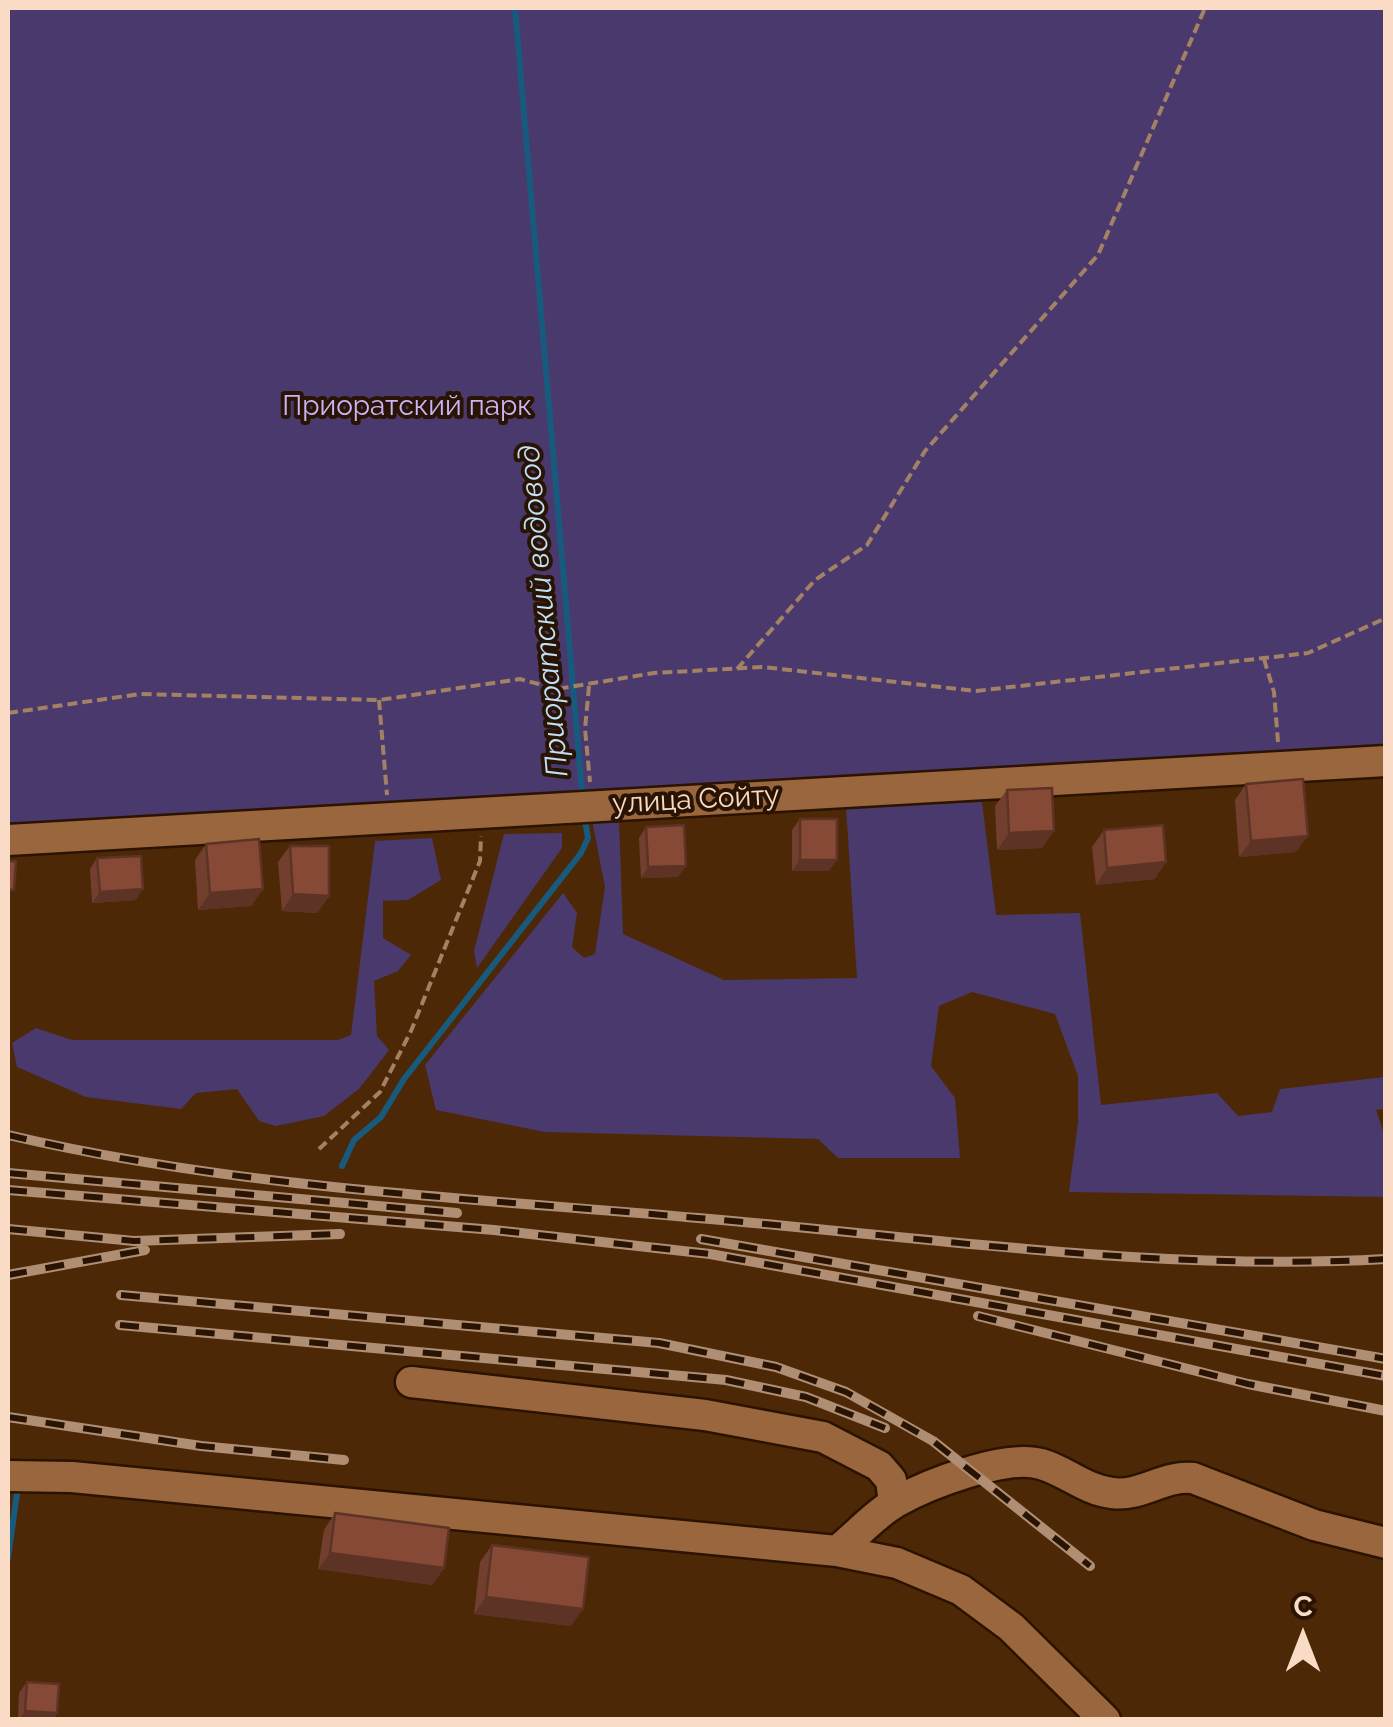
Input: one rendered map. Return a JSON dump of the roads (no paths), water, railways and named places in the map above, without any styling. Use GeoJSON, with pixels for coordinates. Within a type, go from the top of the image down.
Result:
{"type":"FeatureCollection","features":[{"type":"Feature","properties":{"kind":"street","name":"улица Сойту"},"geometry":{"type":"LineString","coordinates":[[8,840],[389,815],[1386,762]]}},
{"type":"Feature","properties":{"kind":"street"},"geometry":{"type":"LineString","coordinates":[[411,1382],[705,1415],[823,1437],[879,1466],[891,1480],[894,1503]]}},
{"type":"Feature","properties":{"kind":"street"},"geometry":{"type":"LineString","coordinates":[[837,1552],[894,1503],[933,1486],[1018,1461],[1042,1464],[1092,1489],[1114,1494],[1133,1493],[1180,1477],[1193,1478],[1314,1525],[1386,1542]]}},
{"type":"Feature","properties":{"kind":"street"},"geometry":{"type":"LineString","coordinates":[[8,1476],[72,1477],[837,1552],[897,1563],[961,1590],[1012,1627],[1105,1720]]}},
{"type":"Feature","properties":{"kind":"waterway","name":"Приоратский водовод"},"geometry":{"type":"LineString","coordinates":[[515,8],[582,792]]}},
{"type":"Feature","properties":{"kind":"waterway","name":"Приоратский водовод"},"geometry":{"type":"LineString","coordinates":[[342,1166],[354,1140],[381,1117],[404,1079],[581,853],[588,838],[585,820]]}},
{"type":"Feature","properties":{"kind":"waterway","name":"Приоратский водовод"},"geometry":{"type":"LineString","coordinates":[[8,1558],[17,1493]]}},
{"type":"Feature","properties":{"kind":"railway"},"geometry":{"type":"LineString","coordinates":[[8,1135],[179,1168],[438,1197],[1128,1257],[1300,1262],[1386,1259]]}},
{"type":"Feature","properties":{"kind":"railway"},"geometry":{"type":"LineString","coordinates":[[8,1173],[457,1213]]}},
{"type":"Feature","properties":{"kind":"railway"},"geometry":{"type":"LineString","coordinates":[[8,1190],[494,1230],[710,1254],[1386,1376]]}},
{"type":"Feature","properties":{"kind":"railway"},"geometry":{"type":"LineString","coordinates":[[8,1229],[134,1241],[340,1234]]}},
{"type":"Feature","properties":{"kind":"railway"},"geometry":{"type":"LineString","coordinates":[[701,1239],[1386,1359]]}},
{"type":"Feature","properties":{"kind":"railway"},"geometry":{"type":"LineString","coordinates":[[8,1275],[145,1250]]}},
{"type":"Feature","properties":{"kind":"railway"},"geometry":{"type":"LineString","coordinates":[[121,1295],[659,1343],[776,1367],[846,1392],[933,1441],[1090,1566]]}},
{"type":"Feature","properties":{"kind":"railway"},"geometry":{"type":"LineString","coordinates":[[978,1316],[1248,1384],[1386,1411]]}},
{"type":"Feature","properties":{"kind":"railway"},"geometry":{"type":"LineString","coordinates":[[120,1325],[726,1380],[806,1397],[885,1428]]}},
{"type":"Feature","properties":{"kind":"railway"},"geometry":{"type":"LineString","coordinates":[[8,1417],[201,1446],[344,1460]]}},
{"type":"Feature","properties":{"kind":"park label","name":"Приоратский парк"},"geometry":{"type":"Point","coordinates":[407,407]}}]}
